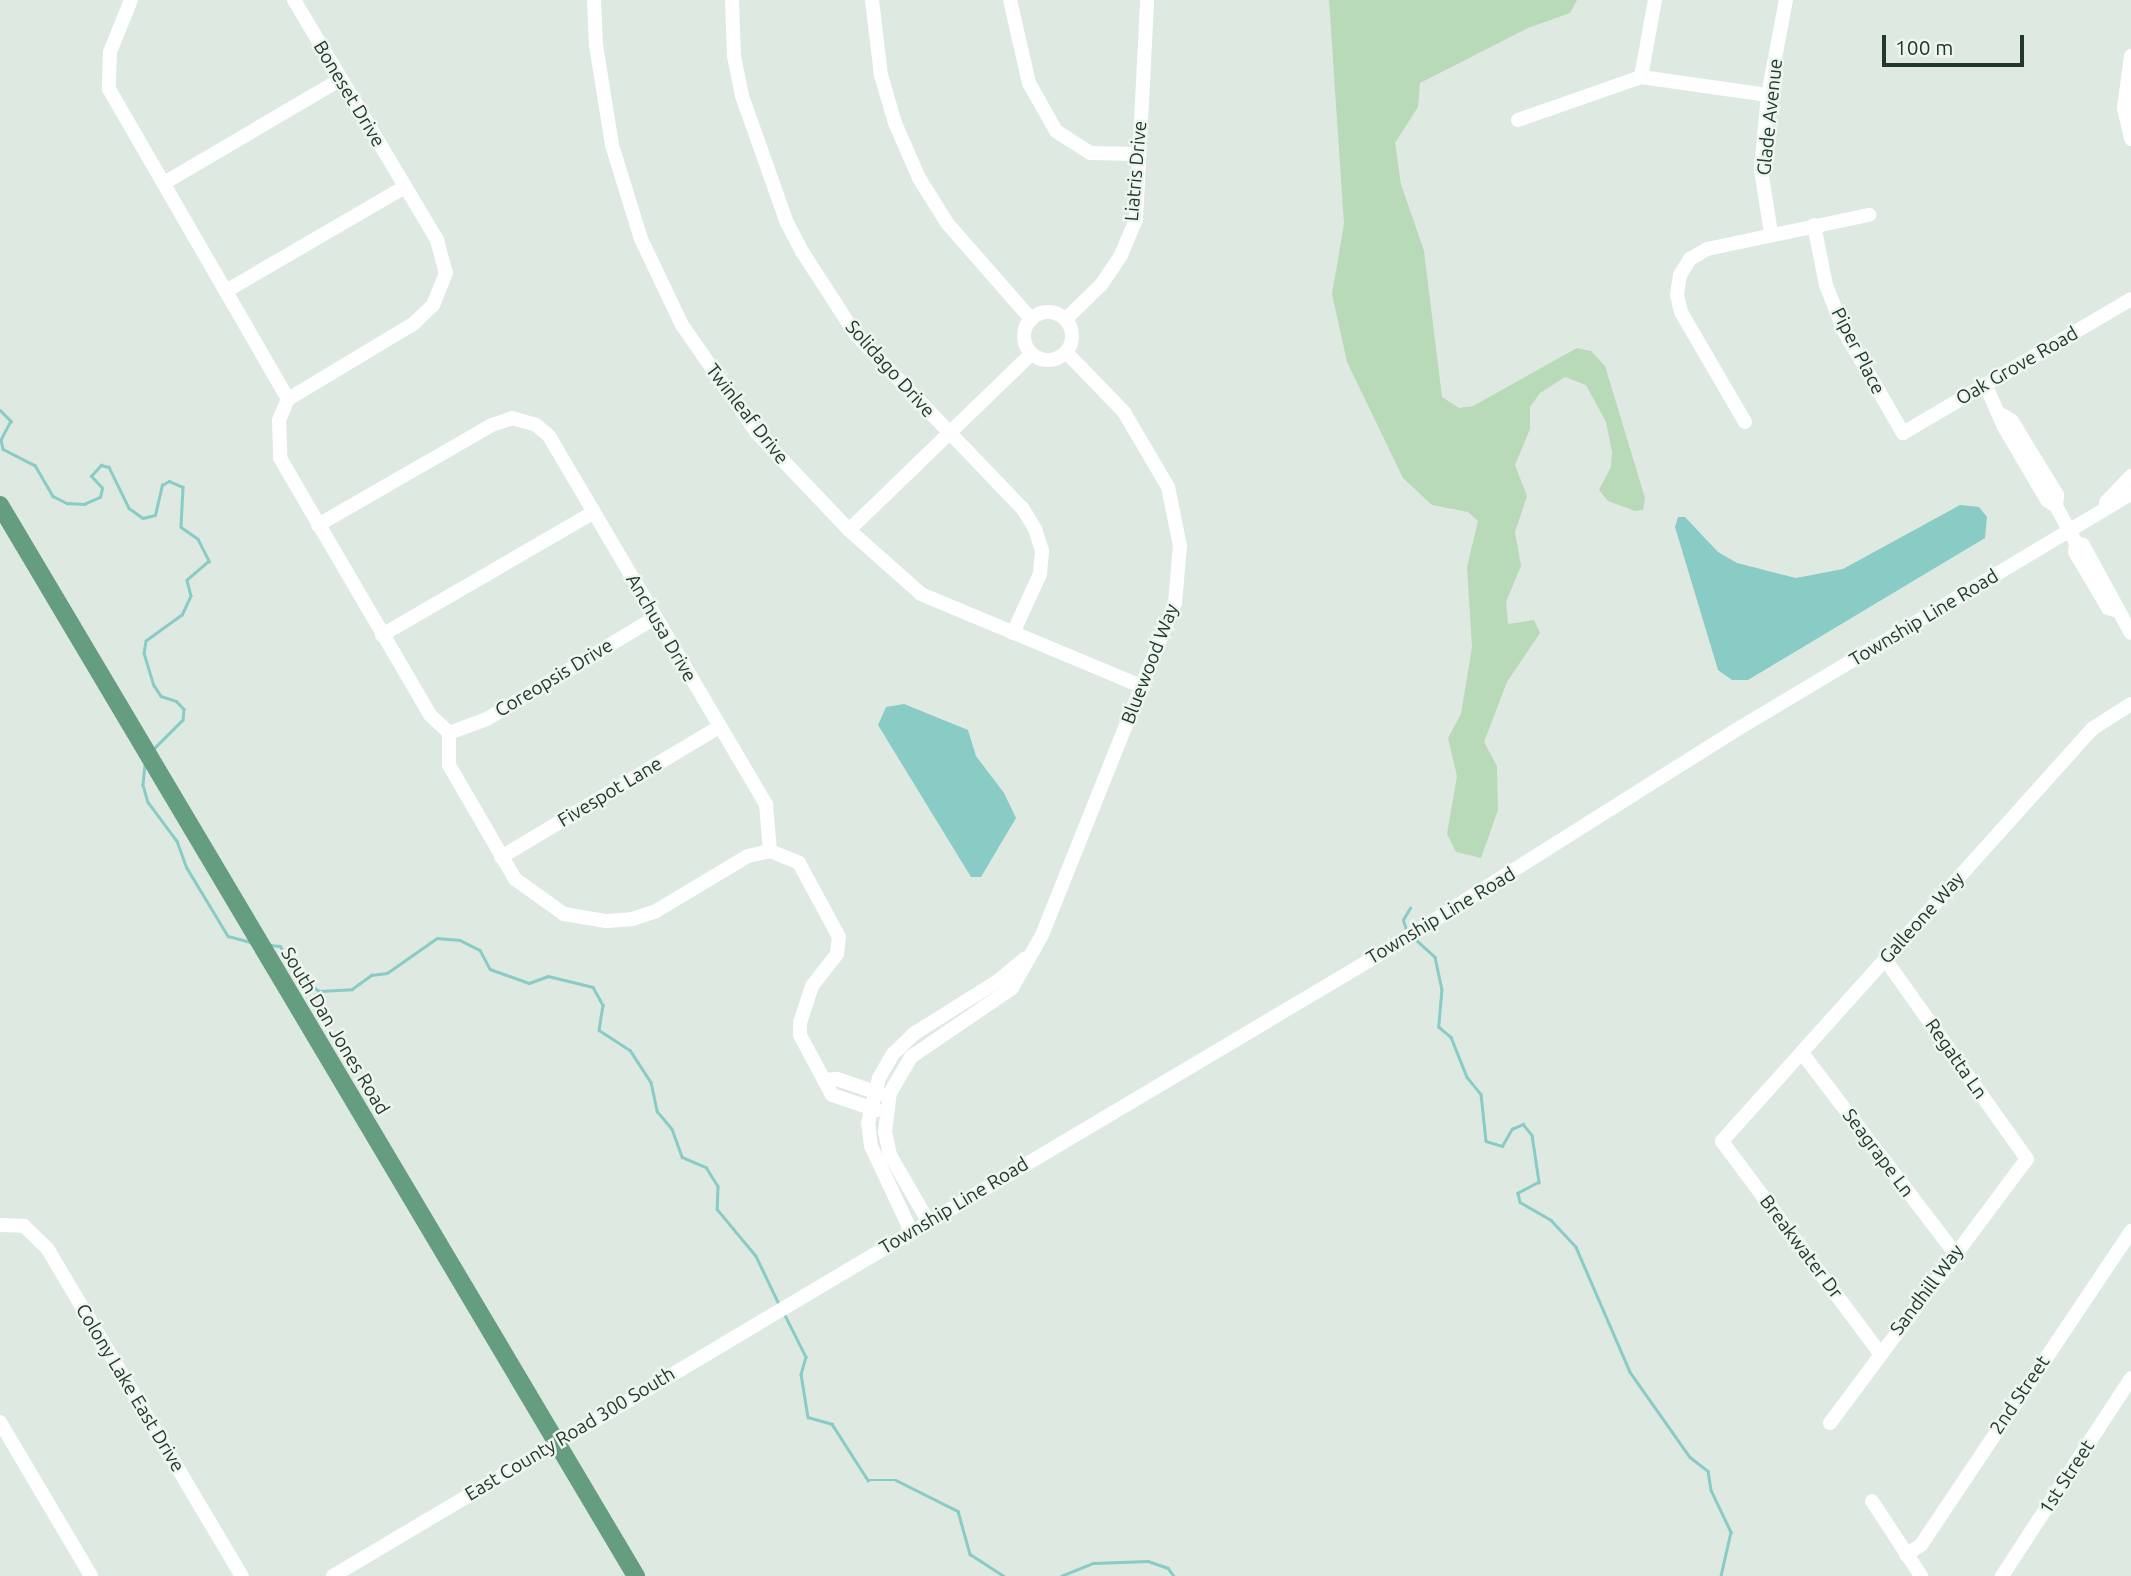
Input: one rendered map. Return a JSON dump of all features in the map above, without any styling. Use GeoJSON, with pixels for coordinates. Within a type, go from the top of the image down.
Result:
{"type":"FeatureCollection","features":[{"type":"Feature","properties":{"kind":"main road","name":"South Dan Jones Road"},"geometry":{"type":"LineString","coordinates":[[1,510],[636,1576]]}},
{"type":"Feature","properties":{"kind":"street"},"geometry":{"type":"LineString","coordinates":[[131,0],[110,52],[107,77],[114,98],[288,399],[279,420],[280,458],[430,715],[449,733],[449,765],[501,857],[525,891],[542,902],[565,914],[606,921],[656,911],[748,856],[770,851],[799,863],[839,937],[837,954],[812,986],[800,1022],[800,1035],[832,1094],[878,1110]]}},
{"type":"Feature","properties":{"kind":"street","name":"Boneset Drive"},"geometry":{"type":"LineString","coordinates":[[288,399],[413,324],[443,289],[444,258],[294,0]]}},
{"type":"Feature","properties":{"kind":"street","name":"Twinleaf Drive"},"geometry":{"type":"LineString","coordinates":[[594,0],[596,46],[612,145],[641,239],[662,286],[703,358],[749,423],[849,530],[921,594],[1143,687]]}},
{"type":"Feature","properties":{"kind":"street","name":"Solidago Drive"},"geometry":{"type":"LineString","coordinates":[[732,0],[734,57],[742,96],[787,223],[856,335],[948,434],[1024,509],[1039,540],[1040,574],[1013,633]]}},
{"type":"Feature","properties":{"kind":"street"},"geometry":{"type":"LineString","coordinates":[[872,0],[881,75],[895,123],[919,178],[955,233],[1031,319]]}},
{"type":"Feature","properties":{"kind":"street"},"geometry":{"type":"LineString","coordinates":[[1010,0],[1029,83],[1056,131],[1090,153],[1139,153]]}},
{"type":"Feature","properties":{"kind":"street","name":"Liatris Drive"},"geometry":{"type":"LineString","coordinates":[[1066,319],[1101,285],[1121,255],[1136,220],[1147,0]]}},
{"type":"Feature","properties":{"kind":"street"},"geometry":{"type":"LineString","coordinates":[[1641,77],[1655,0]]}},
{"type":"Feature","properties":{"kind":"street","name":"Glade Avenue"},"geometry":{"type":"LineString","coordinates":[[1771,233],[1761,170],[1768,95],[1786,0]]}},
{"type":"Feature","properties":{"kind":"street"},"geometry":{"type":"LineString","coordinates":[[2131,56],[2127,108],[2131,139]]}},
{"type":"Feature","properties":{"kind":"street"},"geometry":{"type":"LineString","coordinates":[[1518,120],[1641,77],[1768,95]]}},
{"type":"Feature","properties":{"kind":"street"},"geometry":{"type":"LineString","coordinates":[[164,183],[341,79]]}},
{"type":"Feature","properties":{"kind":"street"},"geometry":{"type":"LineString","coordinates":[[226,292],[405,187]]}},
{"type":"Feature","properties":{"kind":"street"},"geometry":{"type":"LineString","coordinates":[[1745,422],[1681,312],[1677,294],[1680,275],[1690,258],[1707,249],[1771,233],[1869,215]]}},
{"type":"Feature","properties":{"kind":"street","name":"Piper Place"},"geometry":{"type":"LineString","coordinates":[[1814,225],[1826,285],[1844,331],[1903,433]]}},
{"type":"Feature","properties":{"kind":"street","name":"Oak Grove Road"},"geometry":{"type":"LineString","coordinates":[[1903,433],[2131,299]]}},
{"type":"Feature","properties":{"kind":"street"},"geometry":{"type":"LineString","coordinates":[[1052,312],[1066,319],[1073,333],[1066,352],[1047,360],[1031,354],[1024,337],[1031,319],[1052,312]]}},
{"type":"Feature","properties":{"kind":"street","name":"Bluewood Way"},"geometry":{"type":"LineString","coordinates":[[911,1231],[887,1185],[871,1146],[878,1110],[911,1057],[1012,988],[1032,953],[1143,687],[1175,603],[1180,546],[1168,487],[1143,439],[1066,352]]}},
{"type":"Feature","properties":{"kind":"street"},"geometry":{"type":"LineString","coordinates":[[849,530],[1031,354]]}},
{"type":"Feature","properties":{"kind":"street"},"geometry":{"type":"LineString","coordinates":[[1985,384],[2001,414],[2004,427],[2048,500],[2056,506],[2072,537],[2083,545],[2131,633]]}},
{"type":"Feature","properties":{"kind":"street","name":"Anchusa Drive"},"geometry":{"type":"LineString","coordinates":[[318,525],[492,425],[512,418],[524,420],[549,436],[766,805],[770,851]]}},
{"type":"Feature","properties":{"kind":"street"},"geometry":{"type":"LineString","coordinates":[[2095,513],[2131,476]]}},
{"type":"Feature","properties":{"kind":"street"},"geometry":{"type":"LineString","coordinates":[[2095,513],[2131,494]]}},
{"type":"Feature","properties":{"kind":"street"},"geometry":{"type":"LineString","coordinates":[[382,635],[594,512]]}},
{"type":"Feature","properties":{"kind":"street","name":"Township Line Road"},"geometry":{"type":"LineString","coordinates":[[808,1292],[1385,951],[1731,733],[2072,537],[2095,513]]}},
{"type":"Feature","properties":{"kind":"street","name":"Coreopsis Drive"},"geometry":{"type":"LineString","coordinates":[[449,733],[487,719],[656,617]]}},
{"type":"Feature","properties":{"kind":"street","name":"Galleone Way"},"geometry":{"type":"LineString","coordinates":[[1722,1141],[2092,729],[2131,704]]}},
{"type":"Feature","properties":{"kind":"street","name":"Fivespot Lane"},"geometry":{"type":"LineString","coordinates":[[501,857],[719,727]]}},
{"type":"Feature","properties":{"kind":"street","name":"Bluewood Way"},"geometry":{"type":"LineString","coordinates":[[928,1221],[900,1177],[874,1092],[893,1054],[915,1032],[998,981],[1032,953]]}},
{"type":"Feature","properties":{"kind":"street","name":"Regatta Ln"},"geometry":{"type":"LineString","coordinates":[[1885,959],[2027,1159]]}},
{"type":"Feature","properties":{"kind":"street","name":"Seagrape Ln"},"geometry":{"type":"LineString","coordinates":[[1802,1053],[1955,1253]]}},
{"type":"Feature","properties":{"kind":"street"},"geometry":{"type":"LineString","coordinates":[[824,1080],[837,1079],[889,1096]]}},
{"type":"Feature","properties":{"kind":"street","name":"Breakwater Dr"},"geometry":{"type":"LineString","coordinates":[[1722,1141],[1879,1352]]}},
{"type":"Feature","properties":{"kind":"street","name":"Sandhill Way"},"geometry":{"type":"LineString","coordinates":[[1830,1423],[1879,1352],[2027,1159]]}},
{"type":"Feature","properties":{"kind":"street"},"geometry":{"type":"LineString","coordinates":[[887,1185],[900,1177]]}},
{"type":"Feature","properties":{"kind":"street","name":"Colony Lake East Drive"},"geometry":{"type":"LineString","coordinates":[[0,1224],[24,1226],[47,1248],[242,1576]]}},
{"type":"Feature","properties":{"kind":"street","name":"2nd Street"},"geometry":{"type":"LineString","coordinates":[[1906,1555],[1921,1545],[2131,1231]]}},
{"type":"Feature","properties":{"kind":"street","name":"East County Road 300 South"},"geometry":{"type":"LineString","coordinates":[[333,1576],[808,1292]]}},
{"type":"Feature","properties":{"kind":"street","name":"1st Street"},"geometry":{"type":"LineString","coordinates":[[2002,1576],[2131,1378]]}},
{"type":"Feature","properties":{"kind":"street"},"geometry":{"type":"LineString","coordinates":[[0,1422],[91,1576]]}},
{"type":"Feature","properties":{"kind":"street"},"geometry":{"type":"LineString","coordinates":[[1872,1501],[1921,1576]]}},
{"type":"Feature","properties":{"kind":"green space"},"geometry":{"type":"Polygon","coordinates":[[[1329,0],[1577,0],[1570,13],[1528,28],[1420,83],[1418,107],[1395,143],[1401,184],[1424,251],[1442,397],[1459,408],[1473,406],[1577,348],[1591,351],[1605,366],[1645,498],[1643,510],[1635,511],[1608,501],[1599,490],[1611,467],[1612,452],[1606,422],[1586,385],[1565,377],[1540,393],[1530,407],[1530,429],[1515,465],[1527,496],[1515,532],[1521,566],[1506,602],[1508,624],[1534,620],[1540,633],[1507,682],[1484,742],[1497,766],[1498,810],[1481,858],[1456,852],[1447,834],[1457,776],[1448,738],[1461,714],[1472,647],[1467,567],[1478,521],[1468,512],[1432,505],[1403,478],[1347,362],[1332,294],[1344,224],[1329,0]]]}},
{"type":"Feature","properties":{"kind":"water"},"geometry":{"type":"Polygon","coordinates":[[[1960,505],[1979,507],[1987,517],[1985,538],[1748,680],[1732,680],[1718,670],[1675,527],[1678,517],[1685,517],[1718,552],[1737,563],[1796,578],[1843,569],[1960,505]]]}},
{"type":"Feature","properties":{"kind":"water"},"geometry":{"type":"Polygon","coordinates":[[[904,704],[968,730],[976,756],[1004,793],[1016,818],[981,877],[971,877],[878,725],[886,707],[904,704]]]}},
{"type":"Feature","properties":{"kind":"waterway"},"geometry":{"type":"LineString","coordinates":[[0,410],[11,421],[1,440],[3,449],[35,465],[53,496],[67,503],[84,504],[100,497],[102,488],[91,476],[101,465],[109,467],[129,508],[143,518],[155,515],[162,485],[169,481],[183,487],[181,527],[198,539],[209,561],[187,580],[191,596],[182,615],[146,641],[144,653],[154,685],[161,696],[176,701],[184,709],[183,720],[153,750]]}},
{"type":"Feature","properties":{"kind":"waterway"},"geometry":{"type":"LineString","coordinates":[[145,765],[143,785],[148,802],[177,841],[187,868],[228,936],[250,942]]}},
{"type":"Feature","properties":{"kind":"waterway"},"geometry":{"type":"LineString","coordinates":[[1406,930],[1403,920],[1410,908]]}},
{"type":"Feature","properties":{"kind":"waterway"},"geometry":{"type":"LineString","coordinates":[[1413,937],[1435,957],[1442,989],[1439,1027],[1451,1037],[1467,1077],[1481,1094],[1486,1141],[1502,1146],[1512,1129],[1523,1124],[1532,1135],[1539,1182],[1518,1193],[1520,1202],[1551,1220],[1576,1247],[1630,1372],[1690,1457],[1708,1471],[1711,1490],[1731,1532],[1721,1576]]}},
{"type":"Feature","properties":{"kind":"waterway"},"geometry":{"type":"LineString","coordinates":[[270,945],[280,946],[301,976],[319,991],[352,989],[371,975],[387,973],[437,938],[460,940],[480,950],[490,969],[529,983],[548,976],[593,987],[603,1005],[599,1030],[630,1050],[651,1082],[657,1111],[672,1129],[682,1157],[706,1167],[718,1186],[717,1209],[756,1256],[779,1304]]}},
{"type":"Feature","properties":{"kind":"waterway"},"geometry":{"type":"LineString","coordinates":[[784,1313],[806,1357],[801,1374],[808,1417],[832,1424],[868,1480],[896,1480],[958,1511],[970,1554],[1004,1576]]}},
{"type":"Feature","properties":{"kind":"waterway"},"geometry":{"type":"LineString","coordinates":[[1061,1576],[1094,1563],[1148,1561],[1168,1568],[1174,1576]]}}]}
